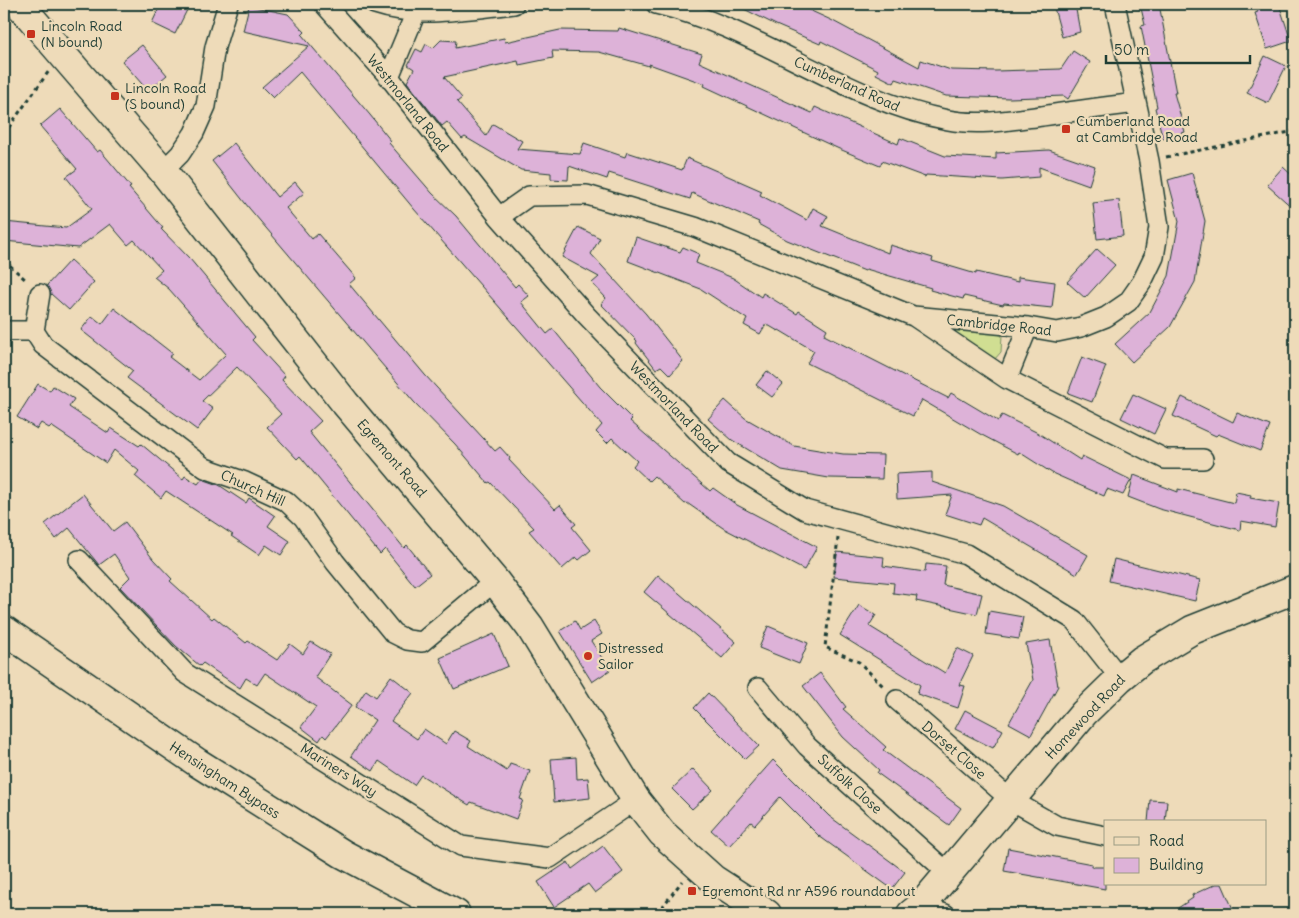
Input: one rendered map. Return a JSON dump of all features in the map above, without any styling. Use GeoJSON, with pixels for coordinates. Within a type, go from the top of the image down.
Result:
{"type":"FeatureCollection","features":[{"type":"Feature","properties":{"kind":"main road","name":"Egremont Road"},"geometry":{"type":"LineString","coordinates":[[19,4],[163,171],[344,404],[495,581],[534,635],[636,800],[662,833],[695,864],[766,913]]}},
{"type":"Feature","properties":{"kind":"main road","name":"Homewood Road"},"geometry":{"type":"LineString","coordinates":[[924,912],[949,874],[1084,713],[1120,678],[1142,660],[1192,630],[1295,589]]}},
{"type":"Feature","properties":{"kind":"main road","name":"Hensingham Bypass"},"geometry":{"type":"LineString","coordinates":[[4,630],[206,768],[343,854],[456,914]]}},
{"type":"Feature","properties":{"kind":"street"},"geometry":{"type":"LineString","coordinates":[[163,171],[180,154],[194,133],[206,106],[215,47],[228,4]]}},
{"type":"Feature","properties":{"kind":"street","name":"Westmorland Road"},"geometry":{"type":"LineString","coordinates":[[324,4],[389,77],[499,217],[587,316],[728,463],[805,510],[966,554],[1074,620],[1120,678]]}},
{"type":"Feature","properties":{"kind":"street"},"geometry":{"type":"LineString","coordinates":[[375,4],[416,12],[455,11],[514,4]]}},
{"type":"Feature","properties":{"kind":"street","name":"Cumberland Road"},"geometry":{"type":"LineString","coordinates":[[656,4],[690,12],[723,25],[874,98],[910,111],[949,120],[992,123],[1136,103]]}},
{"type":"Feature","properties":{"kind":"street","name":"Cambridge Road"},"geometry":{"type":"LineString","coordinates":[[913,316],[1028,326],[1057,332],[1081,327],[1106,317],[1128,302],[1142,282],[1154,257],[1159,227],[1149,161],[1115,4]]}},
{"type":"Feature","properties":{"kind":"street"},"geometry":{"type":"LineString","coordinates":[[389,77],[416,12]]}},
{"type":"Feature","properties":{"kind":"street","name":"Cambridge Road"},"geometry":{"type":"LineString","coordinates":[[499,217],[529,196],[587,195],[694,227],[913,316],[1007,379],[1165,459],[1203,459]]}},
{"type":"Feature","properties":{"kind":"street"},"geometry":{"type":"LineString","coordinates":[[4,331],[34,331],[40,294]]}},
{"type":"Feature","properties":{"kind":"street"},"geometry":{"type":"LineString","coordinates":[[1007,379],[1028,326]]}},
{"type":"Feature","properties":{"kind":"street","name":"Church Hill"},"geometry":{"type":"LineString","coordinates":[[34,331],[43,345],[205,468],[245,482],[286,500],[303,517],[335,562],[393,633],[407,640],[422,642],[495,581]]}},
{"type":"Feature","properties":{"kind":"street","name":"Mariners Way"},"geometry":{"type":"LineString","coordinates":[[79,560],[186,673],[461,846],[550,858],[636,800]]}},
{"type":"Feature","properties":{"kind":"street","name":"Suffolk Close"},"geometry":{"type":"LineString","coordinates":[[758,688],[807,746],[949,874]]}},
{"type":"Feature","properties":{"kind":"street","name":"Dorset Close"},"geometry":{"type":"LineString","coordinates":[[897,700],[1011,800],[1057,826],[1104,836]]}},
{"type":"Feature","properties":{"kind":"path"},"geometry":{"type":"LineString","coordinates":[[4,134],[62,52]]}},
{"type":"Feature","properties":{"kind":"path"},"geometry":{"type":"LineString","coordinates":[[1149,161],[1295,131]]}},
{"type":"Feature","properties":{"kind":"path"},"geometry":{"type":"LineString","coordinates":[[4,260],[40,294]]}},
{"type":"Feature","properties":{"kind":"path"},"geometry":{"type":"LineString","coordinates":[[840,519],[825,647],[859,662],[897,700]]}},
{"type":"Feature","properties":{"kind":"path"},"geometry":{"type":"LineString","coordinates":[[657,914],[695,864]]}},
{"type":"Feature","properties":{"kind":"green space"},"geometry":{"type":"Polygon","coordinates":[[[943,326],[1002,335],[1001,352],[994,360],[943,326]]]}},
{"type":"Feature","properties":{"kind":"building"},"geometry":{"type":"Polygon","coordinates":[[[161,4],[190,4],[175,34],[152,23],[161,4]]]}},
{"type":"Feature","properties":{"kind":"building"},"geometry":{"type":"Polygon","coordinates":[[[734,4],[796,4],[831,20],[919,67],[921,60],[951,70],[1061,69],[1073,51],[1090,62],[1068,99],[1064,96],[1010,98],[946,96],[896,79],[894,83],[876,74],[878,70],[821,41],[820,44],[734,4]]]}},
{"type":"Feature","properties":{"kind":"building"},"geometry":{"type":"Polygon","coordinates":[[[1053,4],[1075,4],[1080,32],[1062,37],[1053,4]]]}},
{"type":"Feature","properties":{"kind":"building"},"geometry":{"type":"Polygon","coordinates":[[[1140,4],[1159,4],[1176,93],[1174,93],[1185,132],[1163,139],[1155,108],[1157,107],[1141,26],[1145,25],[1140,4]]]}},
{"type":"Feature","properties":{"kind":"building"},"geometry":{"type":"Polygon","coordinates":[[[1254,4],[1279,4],[1291,41],[1267,49],[1255,13],[1258,12],[1254,4]]]}},
{"type":"Feature","properties":{"kind":"building"},"geometry":{"type":"Polygon","coordinates":[[[249,6],[288,14],[305,32],[302,35],[391,141],[389,143],[432,193],[456,216],[515,287],[518,284],[529,296],[521,302],[547,334],[553,329],[600,387],[632,419],[630,421],[710,491],[713,488],[737,505],[817,547],[804,570],[723,528],[687,503],[685,504],[654,476],[649,481],[633,466],[637,461],[612,438],[607,443],[596,432],[602,425],[414,209],[300,72],[273,98],[262,87],[309,46],[243,31],[249,6]]]}},
{"type":"Feature","properties":{"kind":"building"},"geometry":{"type":"Polygon","coordinates":[[[619,28],[702,54],[699,62],[812,113],[815,107],[898,144],[900,138],[945,156],[996,159],[996,153],[1049,150],[1095,166],[1089,185],[1039,167],[1039,177],[1002,180],[926,175],[925,177],[882,161],[880,166],[837,148],[704,86],[705,84],[649,64],[649,66],[599,52],[552,51],[553,58],[519,65],[518,61],[444,77],[462,98],[457,102],[486,136],[493,124],[522,141],[517,149],[580,154],[584,143],[625,157],[627,152],[682,170],[687,158],[762,191],[760,195],[807,220],[813,208],[828,216],[822,226],[888,253],[890,245],[933,258],[932,261],[976,274],[976,272],[1018,282],[1018,277],[1055,282],[1052,308],[1004,303],[1003,305],[964,296],[963,299],[866,269],[865,271],[787,240],[758,224],[759,222],[692,193],[690,199],[609,173],[607,179],[569,166],[568,180],[551,179],[551,173],[521,170],[465,137],[462,139],[447,122],[442,126],[407,82],[414,69],[408,65],[416,49],[422,52],[426,44],[433,48],[441,40],[456,41],[455,48],[504,38],[505,42],[560,30],[618,31],[619,28]]]}},
{"type":"Feature","properties":{"kind":"building"},"geometry":{"type":"Polygon","coordinates":[[[142,45],[167,75],[148,91],[122,61],[142,45]]]}},
{"type":"Feature","properties":{"kind":"building"},"geometry":{"type":"Polygon","coordinates":[[[1265,56],[1286,66],[1268,103],[1247,93],[1265,56]]]}},
{"type":"Feature","properties":{"kind":"building"},"geometry":{"type":"Polygon","coordinates":[[[60,109],[97,152],[100,150],[131,187],[129,188],[163,228],[161,229],[190,259],[255,337],[252,340],[285,376],[282,380],[321,421],[309,432],[404,548],[407,545],[430,574],[415,586],[385,549],[380,554],[300,456],[297,459],[267,427],[281,414],[237,367],[202,401],[213,409],[197,430],[127,378],[133,371],[81,330],[92,316],[102,324],[114,308],[173,354],[169,357],[199,380],[226,354],[169,289],[154,277],[162,270],[134,240],[128,245],[110,224],[78,248],[4,241],[4,222],[66,228],[92,209],[66,177],[77,169],[40,126],[60,109]]]}},
{"type":"Feature","properties":{"kind":"building"},"geometry":{"type":"Polygon","coordinates":[[[234,143],[277,197],[295,182],[304,193],[286,208],[312,239],[318,234],[356,278],[349,284],[425,375],[495,451],[500,447],[510,458],[509,460],[555,509],[560,505],[576,524],[572,527],[591,550],[579,560],[576,557],[562,569],[529,531],[534,528],[490,482],[488,483],[455,444],[414,402],[249,208],[212,161],[234,143]]]}},
{"type":"Feature","properties":{"kind":"building"},"geometry":{"type":"Polygon","coordinates":[[[1283,167],[1295,178],[1295,210],[1267,185],[1283,167]]]}},
{"type":"Feature","properties":{"kind":"building"},"geometry":{"type":"Polygon","coordinates":[[[1192,173],[1205,221],[1195,282],[1170,327],[1132,362],[1115,344],[1150,312],[1169,276],[1179,221],[1168,180],[1192,173]]]}},
{"type":"Feature","properties":{"kind":"building"},"geometry":{"type":"Polygon","coordinates":[[[1119,200],[1123,236],[1097,239],[1093,203],[1119,200]]]}},
{"type":"Feature","properties":{"kind":"building"},"geometry":{"type":"Polygon","coordinates":[[[578,227],[600,238],[591,254],[646,314],[683,361],[670,375],[661,366],[656,369],[636,343],[637,341],[601,304],[606,298],[592,283],[599,277],[562,257],[578,227]]]}},
{"type":"Feature","properties":{"kind":"building"},"geometry":{"type":"Polygon","coordinates":[[[636,237],[680,252],[683,247],[699,254],[696,263],[733,278],[761,297],[763,293],[797,314],[799,311],[827,329],[824,335],[948,398],[951,393],[998,421],[1002,415],[1038,433],[1080,460],[1082,456],[1131,480],[1123,495],[1107,489],[1104,496],[1052,473],[1019,452],[1018,454],[980,434],[922,400],[913,416],[807,363],[814,351],[779,330],[766,324],[760,334],[744,325],[747,319],[701,289],[628,261],[636,237]]]}},
{"type":"Feature","properties":{"kind":"building"},"geometry":{"type":"Polygon","coordinates":[[[1097,249],[1115,265],[1085,298],[1067,282],[1097,249]]]}},
{"type":"Feature","properties":{"kind":"building"},"geometry":{"type":"Polygon","coordinates":[[[70,260],[94,282],[69,310],[51,294],[47,285],[70,260]]]}},
{"type":"Feature","properties":{"kind":"building"},"geometry":{"type":"Polygon","coordinates":[[[1082,357],[1106,366],[1092,402],[1068,393],[1082,357]]]}},
{"type":"Feature","properties":{"kind":"building"},"geometry":{"type":"Polygon","coordinates":[[[767,371],[783,384],[772,397],[756,385],[767,371]]]}},
{"type":"Feature","properties":{"kind":"building"},"geometry":{"type":"Polygon","coordinates":[[[38,384],[50,391],[53,386],[74,399],[69,407],[108,433],[111,428],[139,446],[141,444],[183,479],[185,476],[198,484],[202,479],[219,485],[246,503],[249,498],[275,516],[268,526],[290,541],[281,555],[266,545],[259,555],[231,536],[233,535],[166,491],[161,498],[135,476],[139,471],[114,450],[106,463],[51,426],[49,428],[41,423],[37,429],[17,417],[38,384]]]}},
{"type":"Feature","properties":{"kind":"building"},"geometry":{"type":"Polygon","coordinates":[[[1133,394],[1166,409],[1154,434],[1121,418],[1133,394]]]}},
{"type":"Feature","properties":{"kind":"building"},"geometry":{"type":"Polygon","coordinates":[[[1182,397],[1233,422],[1237,413],[1270,426],[1260,451],[1218,434],[1216,436],[1173,416],[1182,397]]]}},
{"type":"Feature","properties":{"kind":"building"},"geometry":{"type":"Polygon","coordinates":[[[725,400],[745,418],[794,446],[843,454],[883,455],[882,479],[829,478],[782,470],[732,440],[708,419],[725,400]]]}},
{"type":"Feature","properties":{"kind":"building"},"geometry":{"type":"Polygon","coordinates":[[[932,472],[932,482],[1003,506],[1088,555],[1077,574],[982,518],[979,525],[945,514],[952,495],[897,499],[896,474],[932,472]]]}},
{"type":"Feature","properties":{"kind":"building"},"geometry":{"type":"Polygon","coordinates":[[[1134,475],[1178,492],[1178,489],[1234,503],[1236,492],[1251,495],[1250,498],[1279,503],[1275,527],[1241,521],[1240,530],[1159,509],[1128,497],[1134,475]]]}},
{"type":"Feature","properties":{"kind":"building"},"geometry":{"type":"Polygon","coordinates":[[[83,494],[113,531],[125,522],[153,559],[172,579],[170,581],[212,619],[214,617],[246,643],[248,641],[277,660],[290,644],[303,654],[311,642],[330,654],[315,677],[352,705],[326,738],[323,735],[319,741],[301,727],[316,707],[265,673],[257,685],[246,678],[240,688],[203,663],[200,666],[176,646],[120,587],[130,577],[114,554],[99,565],[69,528],[56,539],[45,524],[83,494]]]}},
{"type":"Feature","properties":{"kind":"building"},"geometry":{"type":"Polygon","coordinates":[[[837,552],[884,557],[883,566],[925,572],[926,564],[946,566],[943,585],[982,594],[977,614],[916,601],[917,596],[893,593],[894,583],[834,577],[837,552]]]}},
{"type":"Feature","properties":{"kind":"building"},"geometry":{"type":"Polygon","coordinates":[[[1114,559],[1200,580],[1195,601],[1109,581],[1114,559]]]}},
{"type":"Feature","properties":{"kind":"building"},"geometry":{"type":"Polygon","coordinates":[[[658,575],[736,642],[722,658],[644,592],[658,575]]]}},
{"type":"Feature","properties":{"kind":"building"},"geometry":{"type":"Polygon","coordinates":[[[859,605],[876,615],[869,626],[945,673],[957,648],[973,656],[959,685],[965,686],[958,708],[917,694],[920,685],[840,635],[859,605]]]}},
{"type":"Feature","properties":{"kind":"building"},"geometry":{"type":"Polygon","coordinates":[[[989,611],[1023,617],[1019,639],[986,634],[989,611]]]}},
{"type":"Feature","properties":{"kind":"building","name":"Distressed Sailor"},"geometry":{"type":"Polygon","coordinates":[[[575,621],[580,630],[594,621],[602,634],[591,641],[610,670],[592,682],[560,631],[575,621]]]}},
{"type":"Feature","properties":{"kind":"building"},"geometry":{"type":"Polygon","coordinates":[[[768,626],[808,643],[799,664],[759,648],[768,626]]]}},
{"type":"Feature","properties":{"kind":"building"},"geometry":{"type":"Polygon","coordinates":[[[494,634],[508,666],[454,689],[440,658],[494,634]]]}},
{"type":"Feature","properties":{"kind":"building"},"geometry":{"type":"Polygon","coordinates":[[[1050,640],[1058,686],[1031,735],[1009,723],[1033,680],[1026,644],[1050,640]]]}},
{"type":"Feature","properties":{"kind":"building"},"geometry":{"type":"Polygon","coordinates":[[[820,673],[846,707],[843,709],[886,747],[883,750],[961,808],[949,825],[877,773],[879,770],[843,737],[803,686],[820,673]]]}},
{"type":"Feature","properties":{"kind":"building"},"geometry":{"type":"Polygon","coordinates":[[[391,676],[413,693],[391,721],[417,739],[424,729],[446,744],[454,731],[471,741],[468,746],[507,771],[510,764],[530,771],[520,799],[523,800],[516,819],[471,802],[469,805],[421,775],[414,785],[379,761],[373,771],[351,756],[375,720],[355,707],[366,690],[376,697],[391,676]]]}},
{"type":"Feature","properties":{"kind":"building"},"geometry":{"type":"Polygon","coordinates":[[[708,693],[759,746],[745,759],[694,708],[708,693]]]}},
{"type":"Feature","properties":{"kind":"building"},"geometry":{"type":"Polygon","coordinates":[[[965,710],[1003,730],[993,748],[955,729],[965,710]]]}},
{"type":"Feature","properties":{"kind":"building"},"geometry":{"type":"Polygon","coordinates":[[[576,757],[577,779],[588,778],[590,798],[554,802],[551,759],[576,757]]]}},
{"type":"Feature","properties":{"kind":"building"},"geometry":{"type":"Polygon","coordinates":[[[773,760],[829,816],[905,872],[892,889],[819,836],[780,797],[755,825],[751,822],[729,846],[711,830],[773,760]]]}},
{"type":"Feature","properties":{"kind":"building"},"geometry":{"type":"Polygon","coordinates":[[[693,769],[713,790],[692,809],[672,789],[693,769]]]}},
{"type":"Feature","properties":{"kind":"building"},"geometry":{"type":"Polygon","coordinates":[[[1150,800],[1167,801],[1165,820],[1148,820],[1150,800]]]}},
{"type":"Feature","properties":{"kind":"building"},"geometry":{"type":"Polygon","coordinates":[[[603,846],[623,872],[595,893],[588,884],[554,907],[538,882],[568,862],[572,869],[603,846]]]}},
{"type":"Feature","properties":{"kind":"building"},"geometry":{"type":"Polygon","coordinates":[[[1008,848],[1092,864],[1092,867],[1104,867],[1105,889],[1004,871],[1008,848]]]}},
{"type":"Feature","properties":{"kind":"building"},"geometry":{"type":"Polygon","coordinates":[[[1212,886],[1223,886],[1233,909],[1221,914],[1169,914],[1193,898],[1192,895],[1212,886]]]}},
{"type":"Feature","properties":{"kind":"place","name":"Lincoln Road (N bound)"},"geometry":{"type":"Point","coordinates":[31,34]}},
{"type":"Feature","properties":{"kind":"place","name":"Lincoln Road (S bound)"},"geometry":{"type":"Point","coordinates":[115,96]}},
{"type":"Feature","properties":{"kind":"place","name":"Cumberland Road at Cambridge Road"},"geometry":{"type":"Point","coordinates":[1066,129]}},
{"type":"Feature","properties":{"kind":"place","name":"Distressed Sailor"},"geometry":{"type":"Point","coordinates":[588,656]}},
{"type":"Feature","properties":{"kind":"place","name":"Egremont Rd nr A596 roundabout"},"geometry":{"type":"Point","coordinates":[692,891]}}]}
